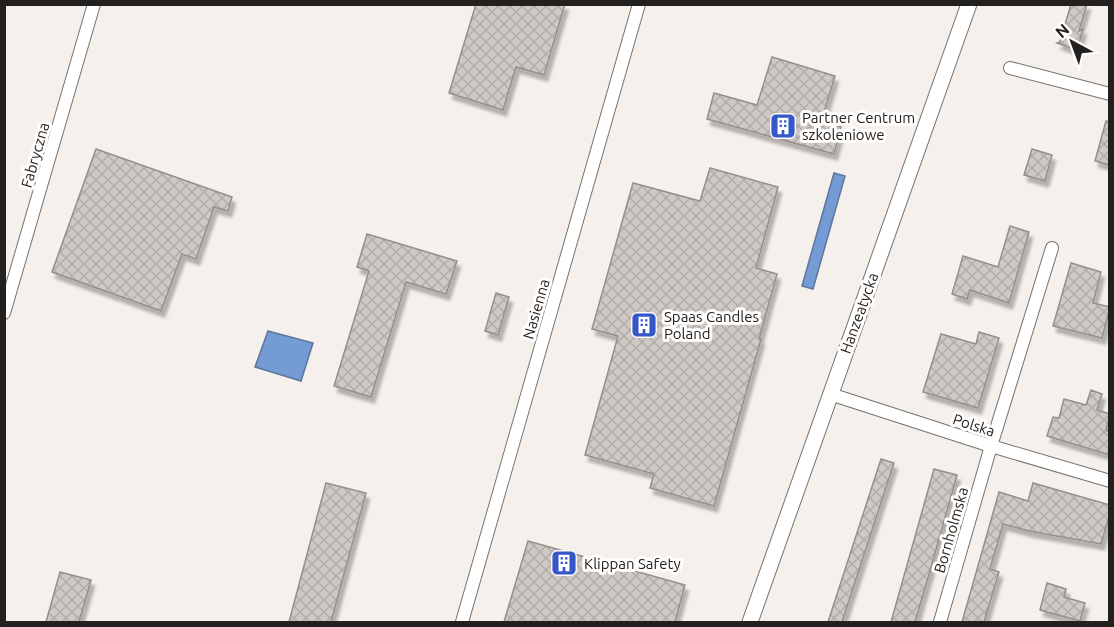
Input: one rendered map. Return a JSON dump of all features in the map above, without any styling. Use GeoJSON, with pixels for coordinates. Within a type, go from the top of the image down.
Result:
{"type":"FeatureCollection","features":[{"type":"Feature","properties":{"kind":"street","name":"Fabryczna"},"geometry":{"type":"LineString","coordinates":[[4,313],[94,4]]}},
{"type":"Feature","properties":{"kind":"street","name":"Nasienna"},"geometry":{"type":"LineString","coordinates":[[462,622],[639,4]]}},
{"type":"Feature","properties":{"kind":"street","name":"Hanzeatycka"},"geometry":{"type":"LineString","coordinates":[[750,622],[969,4]]}},
{"type":"Feature","properties":{"kind":"street"},"geometry":{"type":"LineString","coordinates":[[1010,68],[1110,94]]}},
{"type":"Feature","properties":{"kind":"street","name":"Bornholmska"},"geometry":{"type":"LineString","coordinates":[[940,622],[1052,248]]}},
{"type":"Feature","properties":{"kind":"street","name":"Polska"},"geometry":{"type":"LineString","coordinates":[[830,394],[991,447],[1110,481]]}},
{"type":"Feature","properties":{"kind":"water"},"geometry":{"type":"Polygon","coordinates":[[[834,173],[845,176],[813,289],[802,286],[834,173]]]}},
{"type":"Feature","properties":{"kind":"water"},"geometry":{"type":"Polygon","coordinates":[[[268,331],[313,343],[301,381],[255,367],[268,331]]]}},
{"type":"Feature","properties":{"kind":"building"},"geometry":{"type":"Polygon","coordinates":[[[476,4],[565,4],[544,75],[516,67],[503,110],[449,93],[476,4]]]}},
{"type":"Feature","properties":{"kind":"building"},"geometry":{"type":"Polygon","coordinates":[[[1071,4],[1087,4],[1079,31],[1083,29],[1077,50],[1057,43],[1060,42],[1071,4]]]}},
{"type":"Feature","properties":{"kind":"building"},"geometry":{"type":"Polygon","coordinates":[[[772,57],[835,76],[821,122],[841,127],[834,154],[707,119],[714,93],[757,105],[772,57]]]}},
{"type":"Feature","properties":{"kind":"building"},"geometry":{"type":"Polygon","coordinates":[[[1106,121],[1110,122],[1110,165],[1095,161],[1106,121]]]}},
{"type":"Feature","properties":{"kind":"building"},"geometry":{"type":"Polygon","coordinates":[[[96,149],[232,197],[228,211],[214,207],[196,259],[182,254],[161,311],[52,272],[96,149]]]}},
{"type":"Feature","properties":{"kind":"building"},"geometry":{"type":"Polygon","coordinates":[[[1032,149],[1052,155],[1045,181],[1024,175],[1032,149]]]}},
{"type":"Feature","properties":{"kind":"building","name":"Spaas Candles Poland"},"geometry":{"type":"Polygon","coordinates":[[[710,168],[778,187],[756,268],[777,274],[714,506],[650,488],[654,474],[585,455],[618,336],[592,329],[633,183],[700,201],[710,168]]]}},
{"type":"Feature","properties":{"kind":"building"},"geometry":{"type":"Polygon","coordinates":[[[1010,226],[1029,232],[1009,303],[970,290],[967,299],[952,294],[963,256],[998,267],[1010,226]]]}},
{"type":"Feature","properties":{"kind":"building"},"geometry":{"type":"Polygon","coordinates":[[[367,234],[457,261],[446,294],[406,282],[371,397],[334,386],[369,271],[357,267],[367,234]]]}},
{"type":"Feature","properties":{"kind":"building"},"geometry":{"type":"Polygon","coordinates":[[[1071,263],[1101,272],[1093,303],[1110,307],[1102,338],[1053,326],[1071,263]]]}},
{"type":"Feature","properties":{"kind":"building"},"geometry":{"type":"Polygon","coordinates":[[[496,293],[509,297],[498,335],[485,331],[496,293]]]}},
{"type":"Feature","properties":{"kind":"building"},"geometry":{"type":"Polygon","coordinates":[[[979,332],[999,338],[978,408],[923,392],[941,334],[976,344],[979,332]]]}},
{"type":"Feature","properties":{"kind":"building"},"geometry":{"type":"Polygon","coordinates":[[[1091,390],[1102,394],[1097,410],[1110,414],[1106,430],[1110,432],[1110,455],[1047,436],[1053,417],[1059,418],[1064,399],[1086,405],[1091,390]]]}},
{"type":"Feature","properties":{"kind":"building"},"geometry":{"type":"Polygon","coordinates":[[[881,459],[894,463],[842,622],[828,622],[881,459]]]}},
{"type":"Feature","properties":{"kind":"building"},"geometry":{"type":"Polygon","coordinates":[[[934,469],[957,475],[915,622],[891,622],[934,469]]]}},
{"type":"Feature","properties":{"kind":"building"},"geometry":{"type":"Polygon","coordinates":[[[326,483],[366,493],[331,622],[289,622],[326,483]]]}},
{"type":"Feature","properties":{"kind":"building"},"geometry":{"type":"Polygon","coordinates":[[[1033,483],[1110,505],[1101,544],[1003,524],[990,569],[999,572],[984,622],[962,622],[999,492],[1028,501],[1033,483]]]}},
{"type":"Feature","properties":{"kind":"building","name":"Klippan Safety"},"geometry":{"type":"Polygon","coordinates":[[[528,541],[685,585],[675,622],[504,622],[528,541]]]}},
{"type":"Feature","properties":{"kind":"building"},"geometry":{"type":"Polygon","coordinates":[[[60,572],[91,580],[79,622],[46,622],[60,572]]]}},
{"type":"Feature","properties":{"kind":"building"},"geometry":{"type":"Polygon","coordinates":[[[1047,583],[1066,589],[1064,597],[1085,603],[1080,621],[1040,610],[1047,583]]]}},
{"type":"Feature","properties":{"kind":"place","name":"Partner Centrum szkoleniowe"},"geometry":{"type":"Point","coordinates":[783,126]}},
{"type":"Feature","properties":{"kind":"place","name":"Spaas Candles Poland"},"geometry":{"type":"Point","coordinates":[644,325]}},
{"type":"Feature","properties":{"kind":"place","name":"Klippan Safety"},"geometry":{"type":"Point","coordinates":[564,563]}}]}
